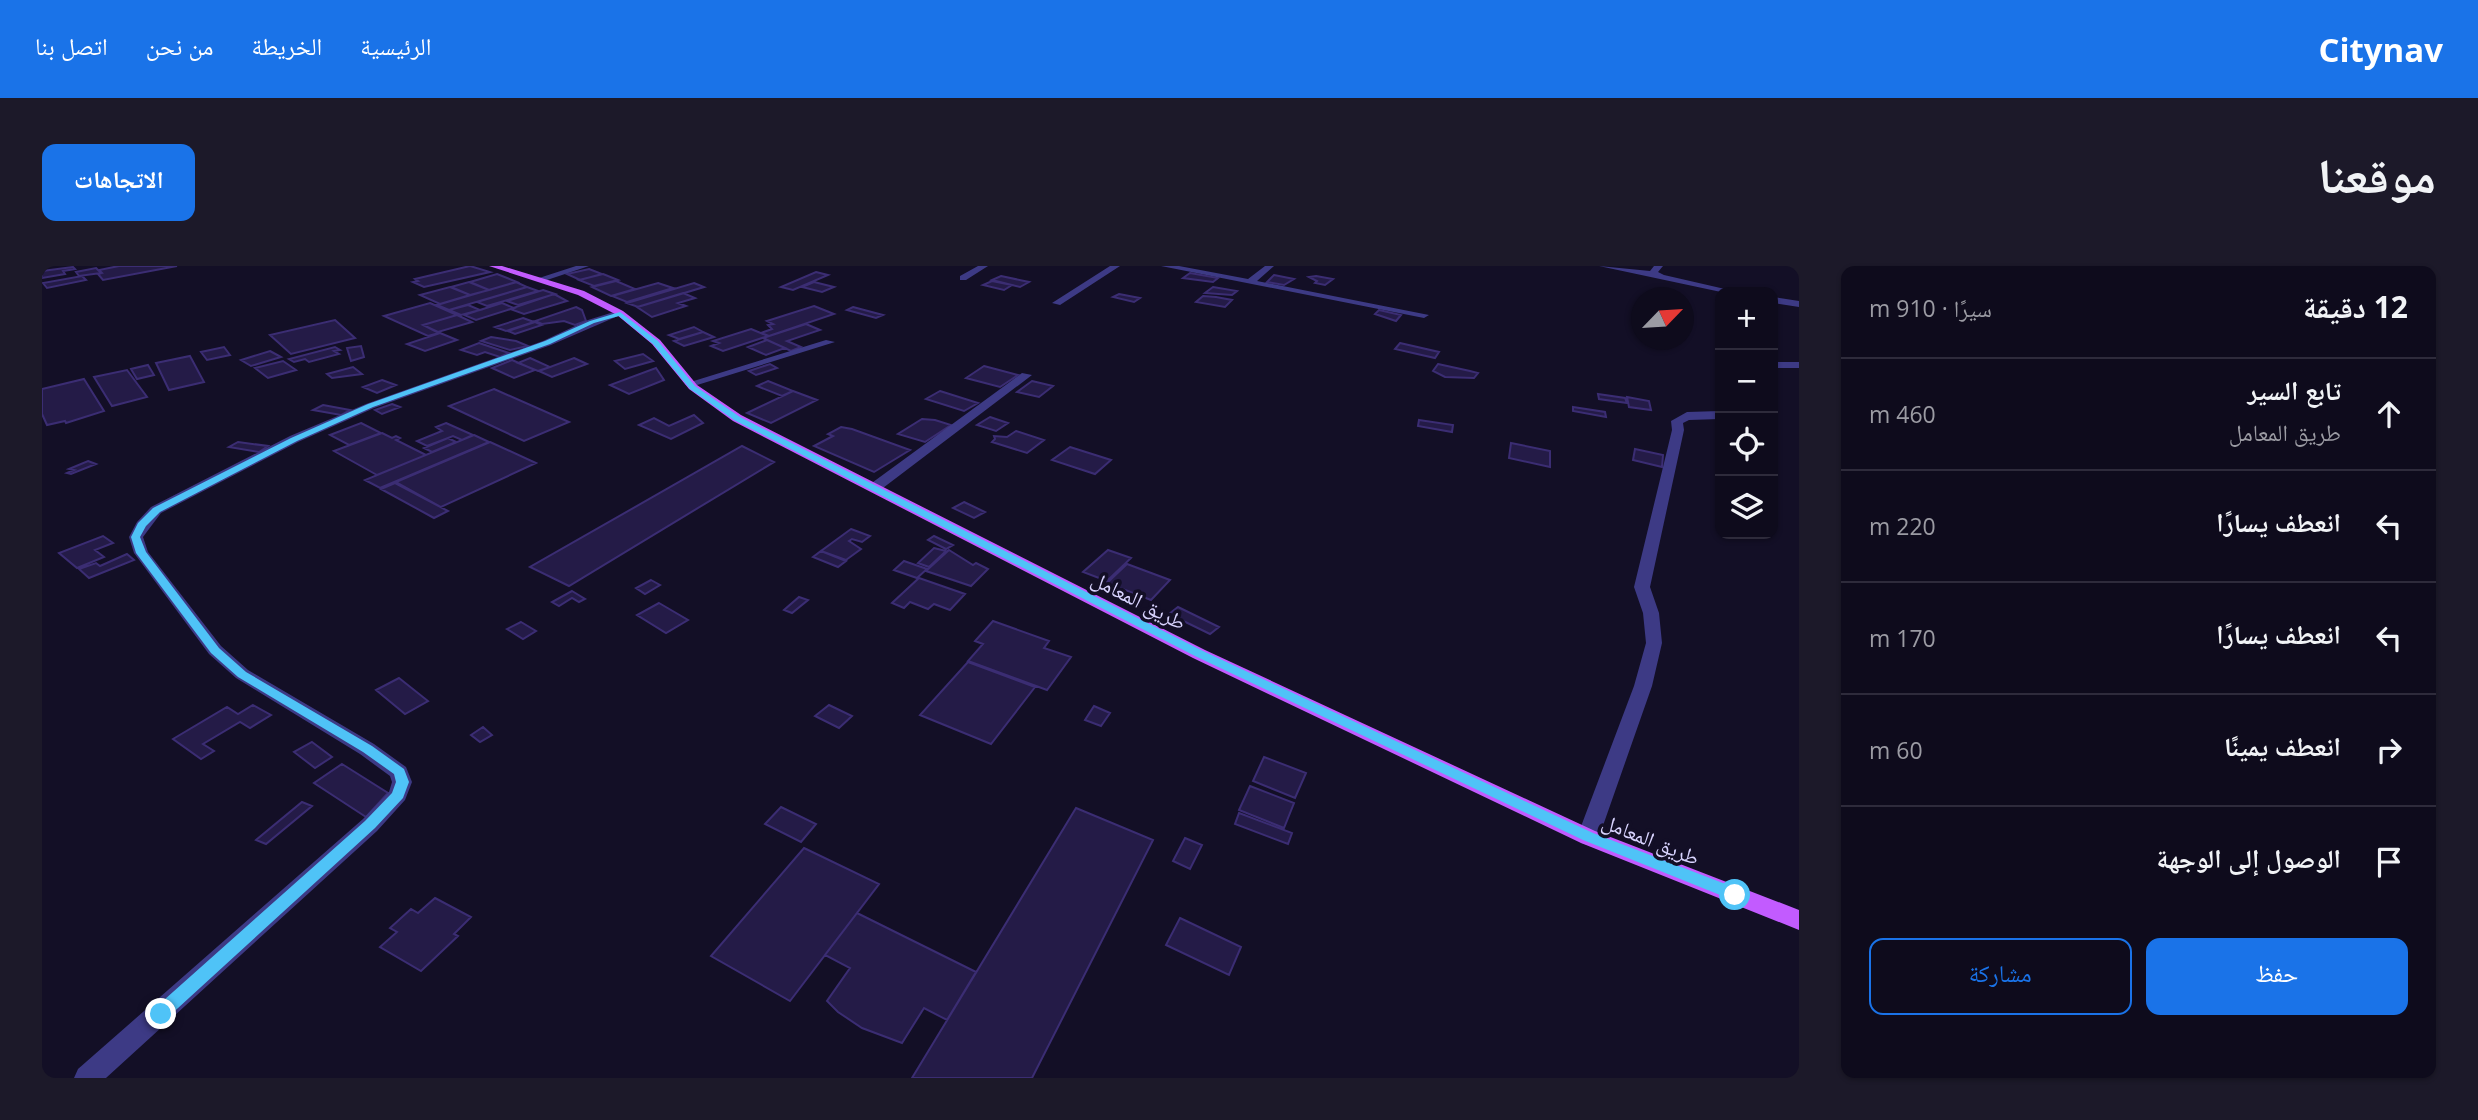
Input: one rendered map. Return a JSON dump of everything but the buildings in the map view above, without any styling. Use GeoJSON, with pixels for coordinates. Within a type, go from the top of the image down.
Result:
{"type":"FeatureCollection","features":[{"type":"Feature","properties":{"kind":"main road","name":"طريق المعامل"},"geometry":{"type":"LineString","coordinates":[[493,266],[581,293],[620,313],[656,342],[691,384],[737,418],[1199,654],[1588,837],[1799,920]]}},
{"type":"Feature","properties":{"kind":"street"},"geometry":{"type":"LineString","coordinates":[[541,279],[585,266]]}},
{"type":"Feature","properties":{"kind":"street"},"geometry":{"type":"LineString","coordinates":[[963,278],[984,266]]}},
{"type":"Feature","properties":{"kind":"street"},"geometry":{"type":"LineString","coordinates":[[1057,303],[1116,266]]}},
{"type":"Feature","properties":{"kind":"street"},"geometry":{"type":"LineString","coordinates":[[1165,266],[1424,315]]}},
{"type":"Feature","properties":{"kind":"street"},"geometry":{"type":"LineString","coordinates":[[1251,281],[1270,266]]}},
{"type":"Feature","properties":{"kind":"street"},"geometry":{"type":"LineString","coordinates":[[1602,266],[1657,270],[1672,281],[1715,289]]}},
{"type":"Feature","properties":{"kind":"street"},"geometry":{"type":"LineString","coordinates":[[1778,301],[1799,304]]}},
{"type":"Feature","properties":{"kind":"street"},"geometry":{"type":"LineString","coordinates":[[87,1078],[361,833],[398,795],[402,782],[400,772],[368,749],[242,674],[215,650],[141,553],[136,537],[142,525],[156,510],[294,439],[370,406],[547,343],[592,322],[620,313]]}},
{"type":"Feature","properties":{"kind":"street"},"geometry":{"type":"LineString","coordinates":[[691,384],[830,342]]}},
{"type":"Feature","properties":{"kind":"street"},"geometry":{"type":"LineString","coordinates":[[1778,365],[1799,365]]}},
{"type":"Feature","properties":{"kind":"street"},"geometry":{"type":"LineString","coordinates":[[874,488],[1026,375]]}},
{"type":"Feature","properties":{"kind":"street"},"geometry":{"type":"LineString","coordinates":[[1588,837],[1643,686],[1654,643],[1651,614],[1642,587],[1678,430],[1677,421],[1679,417],[1715,415]]}},
{"type":"Feature","properties":{"kind":"route"},"geometry":{"type":"LineString","coordinates":[[161,1014],[370,825],[398,795],[402,782],[400,772],[368,749],[242,674],[215,650],[141,553],[136,537],[142,525],[156,510],[294,439],[370,406],[547,343],[592,322],[620,313],[656,342],[693,387],[737,418],[1199,654],[1588,837],[1735,895]]}}]}
